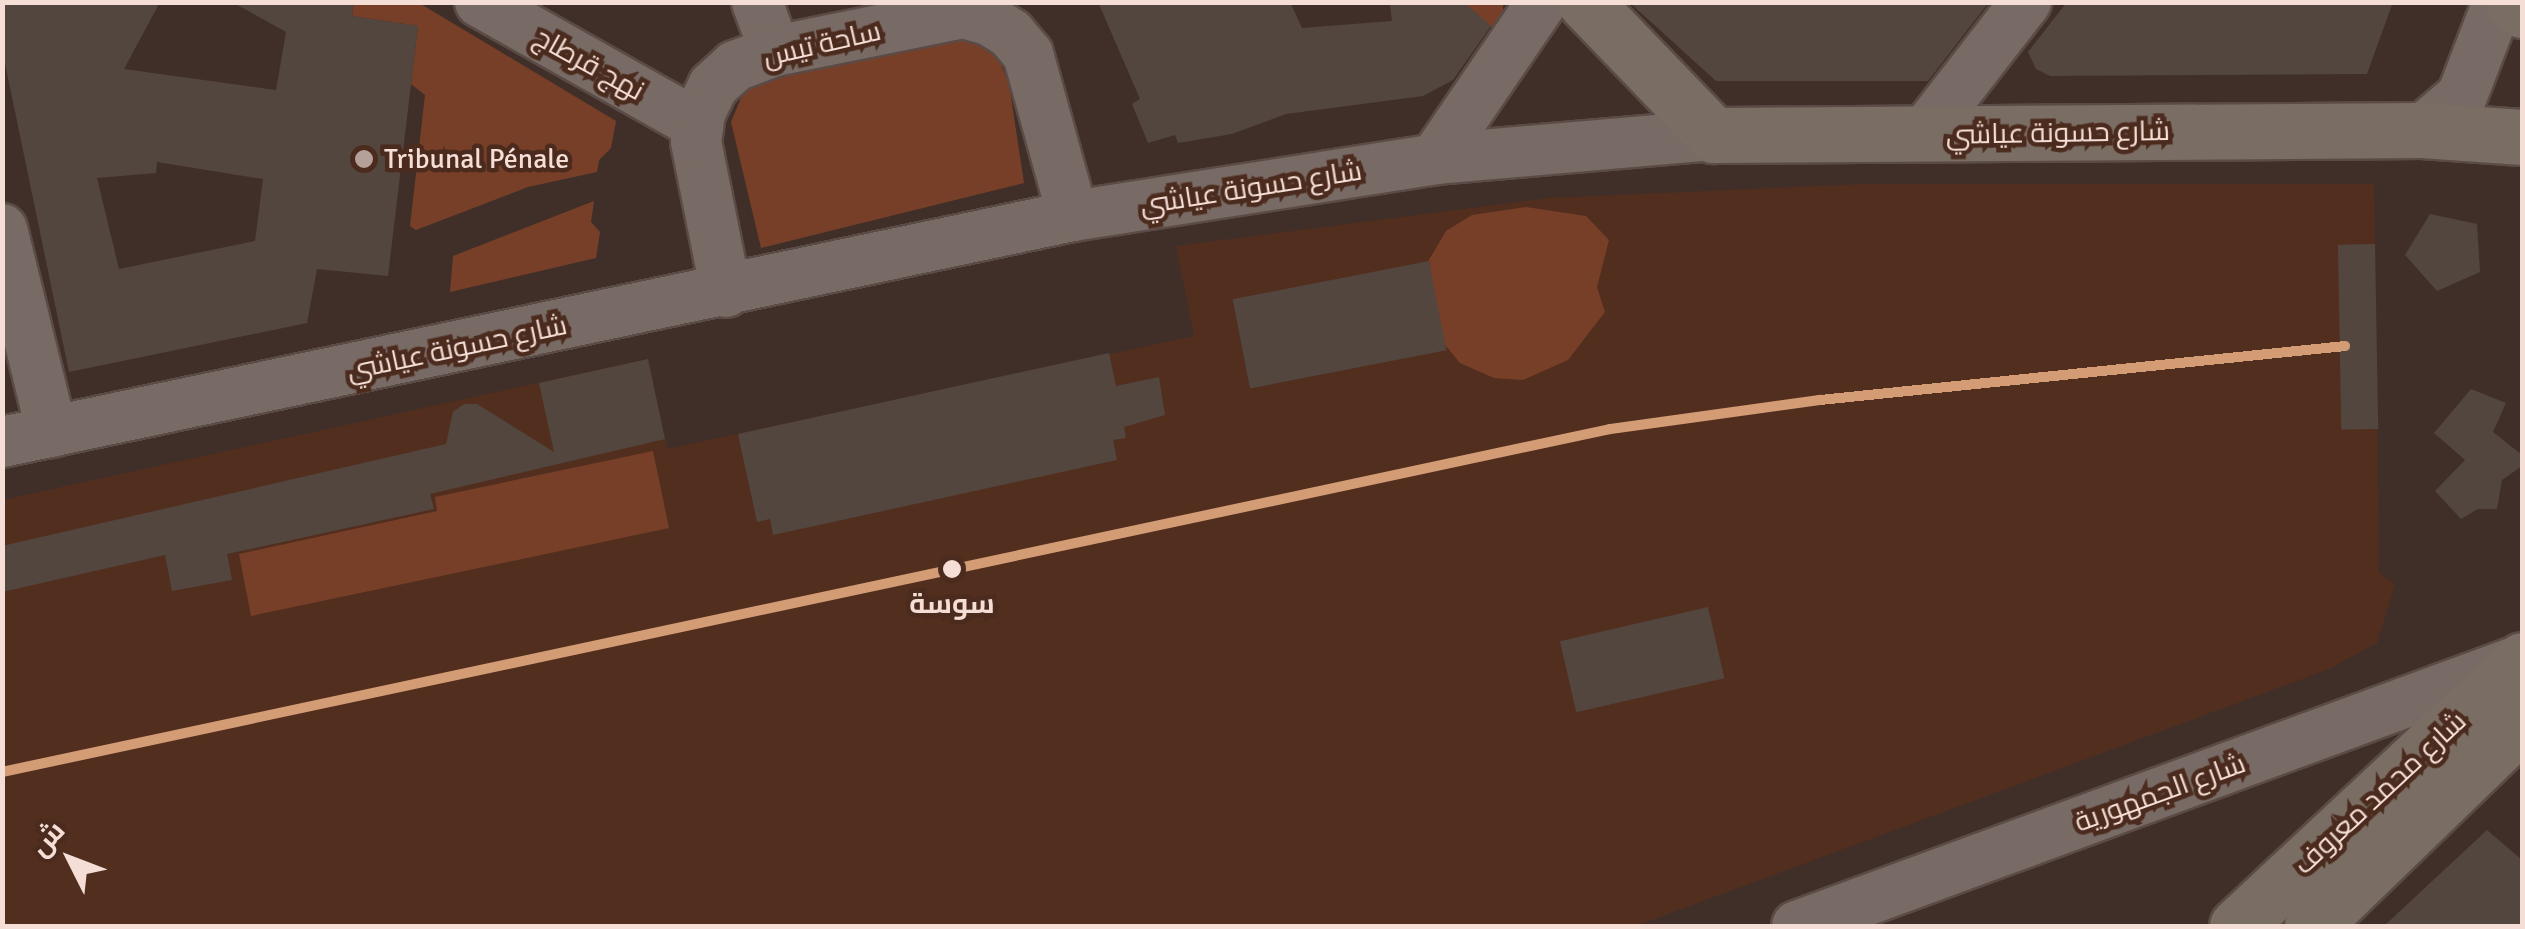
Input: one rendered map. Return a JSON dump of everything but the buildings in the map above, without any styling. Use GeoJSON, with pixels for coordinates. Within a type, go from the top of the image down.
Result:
{"type":"FeatureCollection","features":[{"type":"Feature","properties":{"kind":"main road"},"geometry":{"type":"LineString","coordinates":[[1585,2],[1714,135]]}},
{"type":"Feature","properties":{"kind":"main road"},"geometry":{"type":"LineString","coordinates":[[2512,2],[2522,10]]}},
{"type":"Feature","properties":{"kind":"main road","name":"شارع حسونة عياشي"},"geometry":{"type":"LineString","coordinates":[[1714,135],[2422,130],[2522,136]]}},
{"type":"Feature","properties":{"kind":"main road","name":"شارع محمد معروف"},"geometry":{"type":"LineString","coordinates":[[2237,926],[2522,660]]}},
{"type":"Feature","properties":{"kind":"main road","name":"شارع محمد معروف"},"geometry":{"type":"LineString","coordinates":[[2312,926],[2522,723]]}},
{"type":"Feature","properties":{"kind":"street","name":"نهج قرطاج"},"geometry":{"type":"LineString","coordinates":[[480,2],[698,124]]}},
{"type":"Feature","properties":{"kind":"street"},"geometry":{"type":"LineString","coordinates":[[757,2],[775,50]]}},
{"type":"Feature","properties":{"kind":"street"},"geometry":{"type":"LineString","coordinates":[[1434,159],[1542,2]]}},
{"type":"Feature","properties":{"kind":"street"},"geometry":{"type":"LineString","coordinates":[[2422,130],[2462,96],[2498,2]]}},
{"type":"Feature","properties":{"kind":"street"},"geometry":{"type":"LineString","coordinates":[[1922,136],[2021,4]]}},
{"type":"Feature","properties":{"kind":"street","name":"ساحة تيس"},"geometry":{"type":"LineString","coordinates":[[698,124],[714,86],[735,66],[775,50],[963,14],[989,20],[1024,18],[1028,54],[1073,216]]}},
{"type":"Feature","properties":{"kind":"street"},"geometry":{"type":"LineString","coordinates":[[698,124],[696,142],[726,292]]}},
{"type":"Feature","properties":{"kind":"street","name":"شارع حسونة عياشي"},"geometry":{"type":"LineString","coordinates":[[2,442],[1073,216],[1434,159],[1714,135]]}},
{"type":"Feature","properties":{"kind":"street"},"geometry":{"type":"LineString","coordinates":[[4,246],[52,432]]}},
{"type":"Feature","properties":{"kind":"street","name":"شارع الجمهورية"},"geometry":{"type":"LineString","coordinates":[[1797,926],[2522,660]]}},
{"type":"Feature","properties":{"kind":"shaded area"},"geometry":{"type":"Polygon","coordinates":[[[354,3],[419,3],[616,121],[611,148],[599,160],[597,172],[528,187],[416,230],[410,226],[425,95],[411,84],[418,26],[352,16],[354,3]]]}},
{"type":"Feature","properties":{"kind":"shaded area"},"geometry":{"type":"Polygon","coordinates":[[[1464,3],[1503,3],[1503,17],[1494,29],[1464,3]]]}},
{"type":"Feature","properties":{"kind":"shaded area"},"geometry":{"type":"Polygon","coordinates":[[[943,36],[970,38],[990,49],[1001,65],[1009,84],[1024,183],[761,248],[731,122],[741,98],[756,82],[788,68],[943,36]]]}},
{"type":"Feature","properties":{"kind":"shaded area"},"geometry":{"type":"Polygon","coordinates":[[[1861,184],[2374,184],[2379,573],[2395,584],[2377,643],[2329,669],[1636,926],[3,926],[2,500],[648,359],[667,449],[1194,336],[1176,246],[1549,198],[1861,184]]]}},
{"type":"Feature","properties":{"kind":"shaded area"},"geometry":{"type":"Polygon","coordinates":[[[594,201],[591,222],[600,232],[596,258],[450,292],[453,256],[594,201]]]}},
{"type":"Feature","properties":{"kind":"shaded area"},"geometry":{"type":"Polygon","coordinates":[[[1526,207],[1586,216],[1609,240],[1597,287],[1605,312],[1568,360],[1523,380],[1494,378],[1460,363],[1441,340],[1429,260],[1446,231],[1472,215],[1526,207]]]}},
{"type":"Feature","properties":{"kind":"shaded area"},"geometry":{"type":"Polygon","coordinates":[[[653,451],[669,528],[251,616],[239,554],[437,511],[435,497],[653,451]]]}},
{"type":"Feature","properties":{"kind":"transit line"},"geometry":{"type":"LineString","coordinates":[[2,772],[1610,429],[1820,400],[2345,346]]}},
{"type":"Feature","properties":{"kind":"place","name":"Tribunal Pénale"},"geometry":{"type":"Point","coordinates":[364,159]}},
{"type":"Feature","properties":{"kind":"place","name":"سوسة"},"geometry":{"type":"Point","coordinates":[952,569]}}]}
